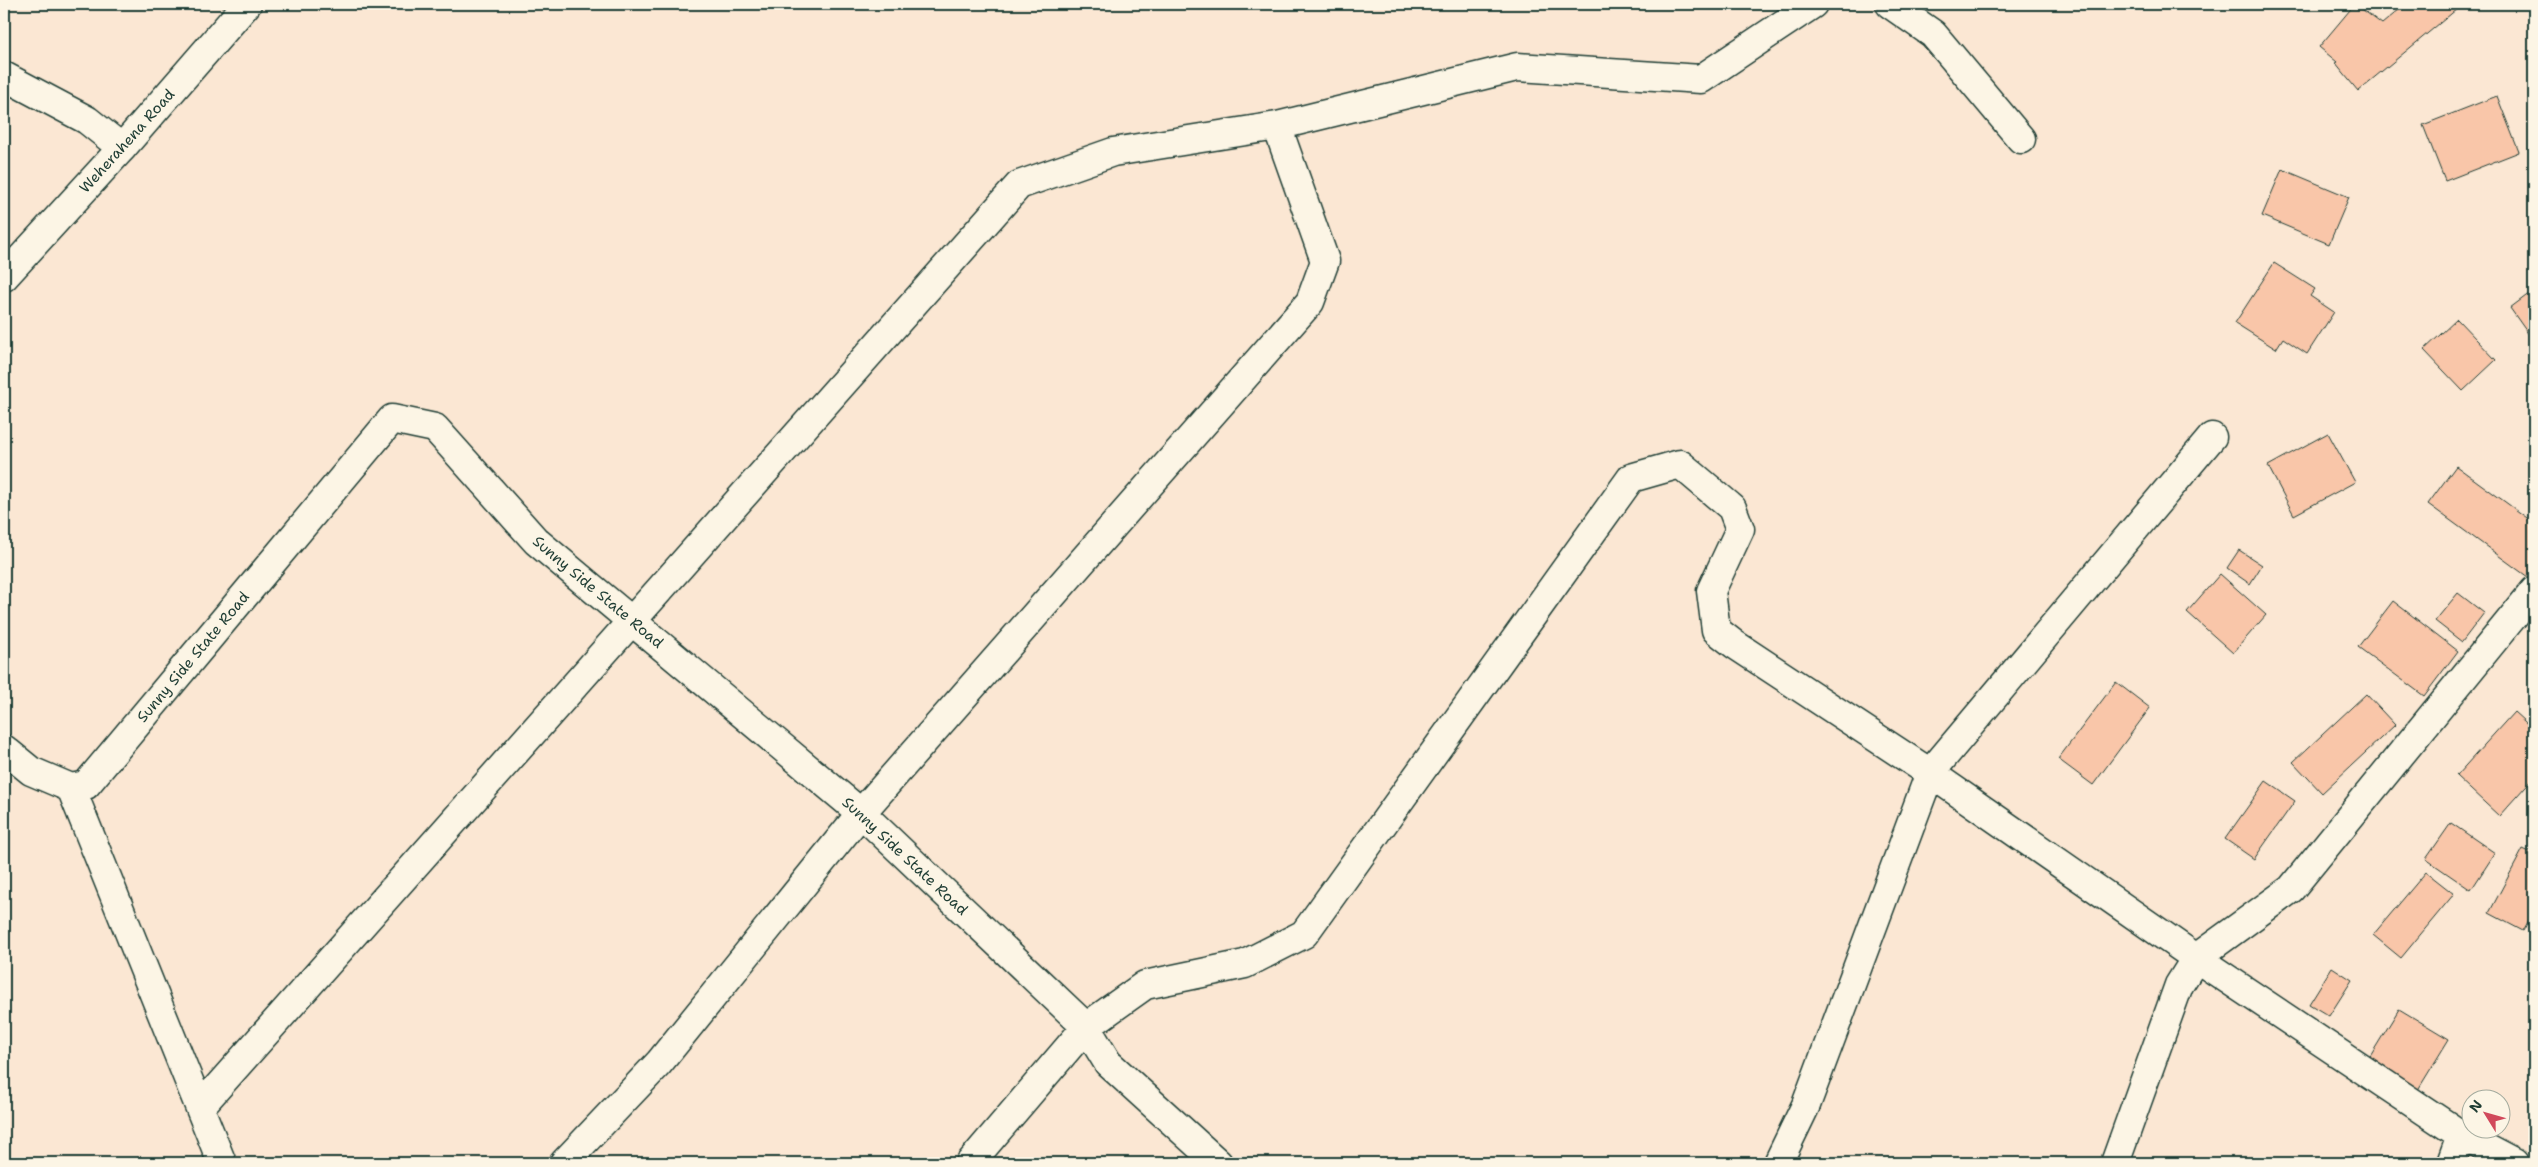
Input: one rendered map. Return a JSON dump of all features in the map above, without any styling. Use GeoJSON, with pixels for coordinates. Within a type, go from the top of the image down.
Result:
{"type":"FeatureCollection","features":[{"type":"Feature","properties":{"kind":"street","name":"Weherahena Road"},"geometry":{"type":"LineString","coordinates":[[4,277],[122,148],[247,4]]}},
{"type":"Feature","properties":{"kind":"street"},"geometry":{"type":"LineString","coordinates":[[200,1107],[1019,184],[1113,152],[1277,126],[1517,67],[1702,79],[1813,4]]}},
{"type":"Feature","properties":{"kind":"street"},"geometry":{"type":"LineString","coordinates":[[1890,4],[1933,34],[2021,139]]}},
{"type":"Feature","properties":{"kind":"street"},"geometry":{"type":"LineString","coordinates":[[4,76],[87,120],[122,148]]}},
{"type":"Feature","properties":{"kind":"street"},"geometry":{"type":"LineString","coordinates":[[564,1163],[659,1063],[861,813],[1310,302],[1325,261],[1277,126]]}},
{"type":"Feature","properties":{"kind":"street","name":"Sunny Side State Road"},"geometry":{"type":"LineString","coordinates":[[71,788],[86,785],[392,420],[436,428],[536,541],[861,813],[1086,1027],[1108,1063],[1218,1163]]}},
{"type":"Feature","properties":{"kind":"street"},"geometry":{"type":"LineString","coordinates":[[1778,1163],[1806,1105],[1930,773],[2212,437]]}},
{"type":"Feature","properties":{"kind":"street"},"geometry":{"type":"LineString","coordinates":[[970,1163],[1086,1027],[1145,985],[1245,964],[1304,934],[1631,478],[1680,464],[1732,508],[1740,529],[1711,591],[1716,630],[1734,644],[1930,773],[2196,958],[2460,1134]]}},
{"type":"Feature","properties":{"kind":"street"},"geometry":{"type":"LineString","coordinates":[[2115,1163],[2179,985],[2196,958],[2291,889],[2534,591]]}},
{"type":"Feature","properties":{"kind":"street"},"geometry":{"type":"LineString","coordinates":[[4,749],[31,771],[71,788],[222,1163]]}},
{"type":"Feature","properties":{"kind":"street"},"geometry":{"type":"LineString","coordinates":[[2451,1163],[2460,1138]]}},
{"type":"Feature","properties":{"kind":"street"},"geometry":{"type":"LineString","coordinates":[[2470,1140],[2514,1163]]}},
{"type":"Feature","properties":{"kind":"building"},"geometry":{"type":"Polygon","coordinates":[[[2355,4],[2382,24],[2406,4],[2463,4],[2358,91],[2335,63],[2337,62],[2319,47],[2355,4]]]}},
{"type":"Feature","properties":{"kind":"building"},"geometry":{"type":"Polygon","coordinates":[[[2497,96],[2519,152],[2445,181],[2423,125],[2497,96]]]}},
{"type":"Feature","properties":{"kind":"building"},"geometry":{"type":"Polygon","coordinates":[[[2282,169],[2349,197],[2329,244],[2262,216],[2282,169]]]}},
{"type":"Feature","properties":{"kind":"building"},"geometry":{"type":"Polygon","coordinates":[[[2274,263],[2315,289],[2310,296],[2334,312],[2307,354],[2283,338],[2276,349],[2235,323],[2274,263]]]}},
{"type":"Feature","properties":{"kind":"building"},"geometry":{"type":"Polygon","coordinates":[[[2534,290],[2534,342],[2510,308],[2534,290]]]}},
{"type":"Feature","properties":{"kind":"building"},"geometry":{"type":"Polygon","coordinates":[[[2457,319],[2496,360],[2463,391],[2424,350],[2457,319]]]}},
{"type":"Feature","properties":{"kind":"building"},"geometry":{"type":"Polygon","coordinates":[[[2328,433],[2355,482],[2294,515],[2268,466],[2328,433]]]}},
{"type":"Feature","properties":{"kind":"building"},"geometry":{"type":"Polygon","coordinates":[[[2456,466],[2534,523],[2534,577],[2532,580],[2428,504],[2456,466]]]}},
{"type":"Feature","properties":{"kind":"building"},"geometry":{"type":"Polygon","coordinates":[[[2239,550],[2262,565],[2250,584],[2227,568],[2239,550]]]}},
{"type":"Feature","properties":{"kind":"building"},"geometry":{"type":"Polygon","coordinates":[[[2220,574],[2266,615],[2233,653],[2187,612],[2220,574]]]}},
{"type":"Feature","properties":{"kind":"building"},"geometry":{"type":"Polygon","coordinates":[[[2458,593],[2484,613],[2462,642],[2435,621],[2458,593]]]}},
{"type":"Feature","properties":{"kind":"building"},"geometry":{"type":"Polygon","coordinates":[[[2393,601],[2458,651],[2424,696],[2358,647],[2393,601]]]}},
{"type":"Feature","properties":{"kind":"building"},"geometry":{"type":"Polygon","coordinates":[[[2116,682],[2150,708],[2093,785],[2058,759],[2116,682]]]}},
{"type":"Feature","properties":{"kind":"building"},"geometry":{"type":"Polygon","coordinates":[[[2366,694],[2395,725],[2322,793],[2293,762],[2366,694]]]}},
{"type":"Feature","properties":{"kind":"building"},"geometry":{"type":"Polygon","coordinates":[[[2514,712],[2534,730],[2534,777],[2499,816],[2456,776],[2514,712]]]}},
{"type":"Feature","properties":{"kind":"building"},"geometry":{"type":"Polygon","coordinates":[[[2266,781],[2295,801],[2254,859],[2225,839],[2266,781]]]}},
{"type":"Feature","properties":{"kind":"building"},"geometry":{"type":"Polygon","coordinates":[[[2451,823],[2495,853],[2471,890],[2426,859],[2451,823]]]}},
{"type":"Feature","properties":{"kind":"building"},"geometry":{"type":"Polygon","coordinates":[[[2523,849],[2534,854],[2534,911],[2523,931],[2489,913],[2523,849]]]}},
{"type":"Feature","properties":{"kind":"building"},"geometry":{"type":"Polygon","coordinates":[[[2426,872],[2454,894],[2401,958],[2373,935],[2426,872]]]}},
{"type":"Feature","properties":{"kind":"building"},"geometry":{"type":"Polygon","coordinates":[[[2332,967],[2352,980],[2329,1016],[2309,1004],[2332,967]]]}},
{"type":"Feature","properties":{"kind":"building"},"geometry":{"type":"Polygon","coordinates":[[[2399,1009],[2449,1039],[2416,1093],[2366,1063],[2399,1009]]]}}]}
